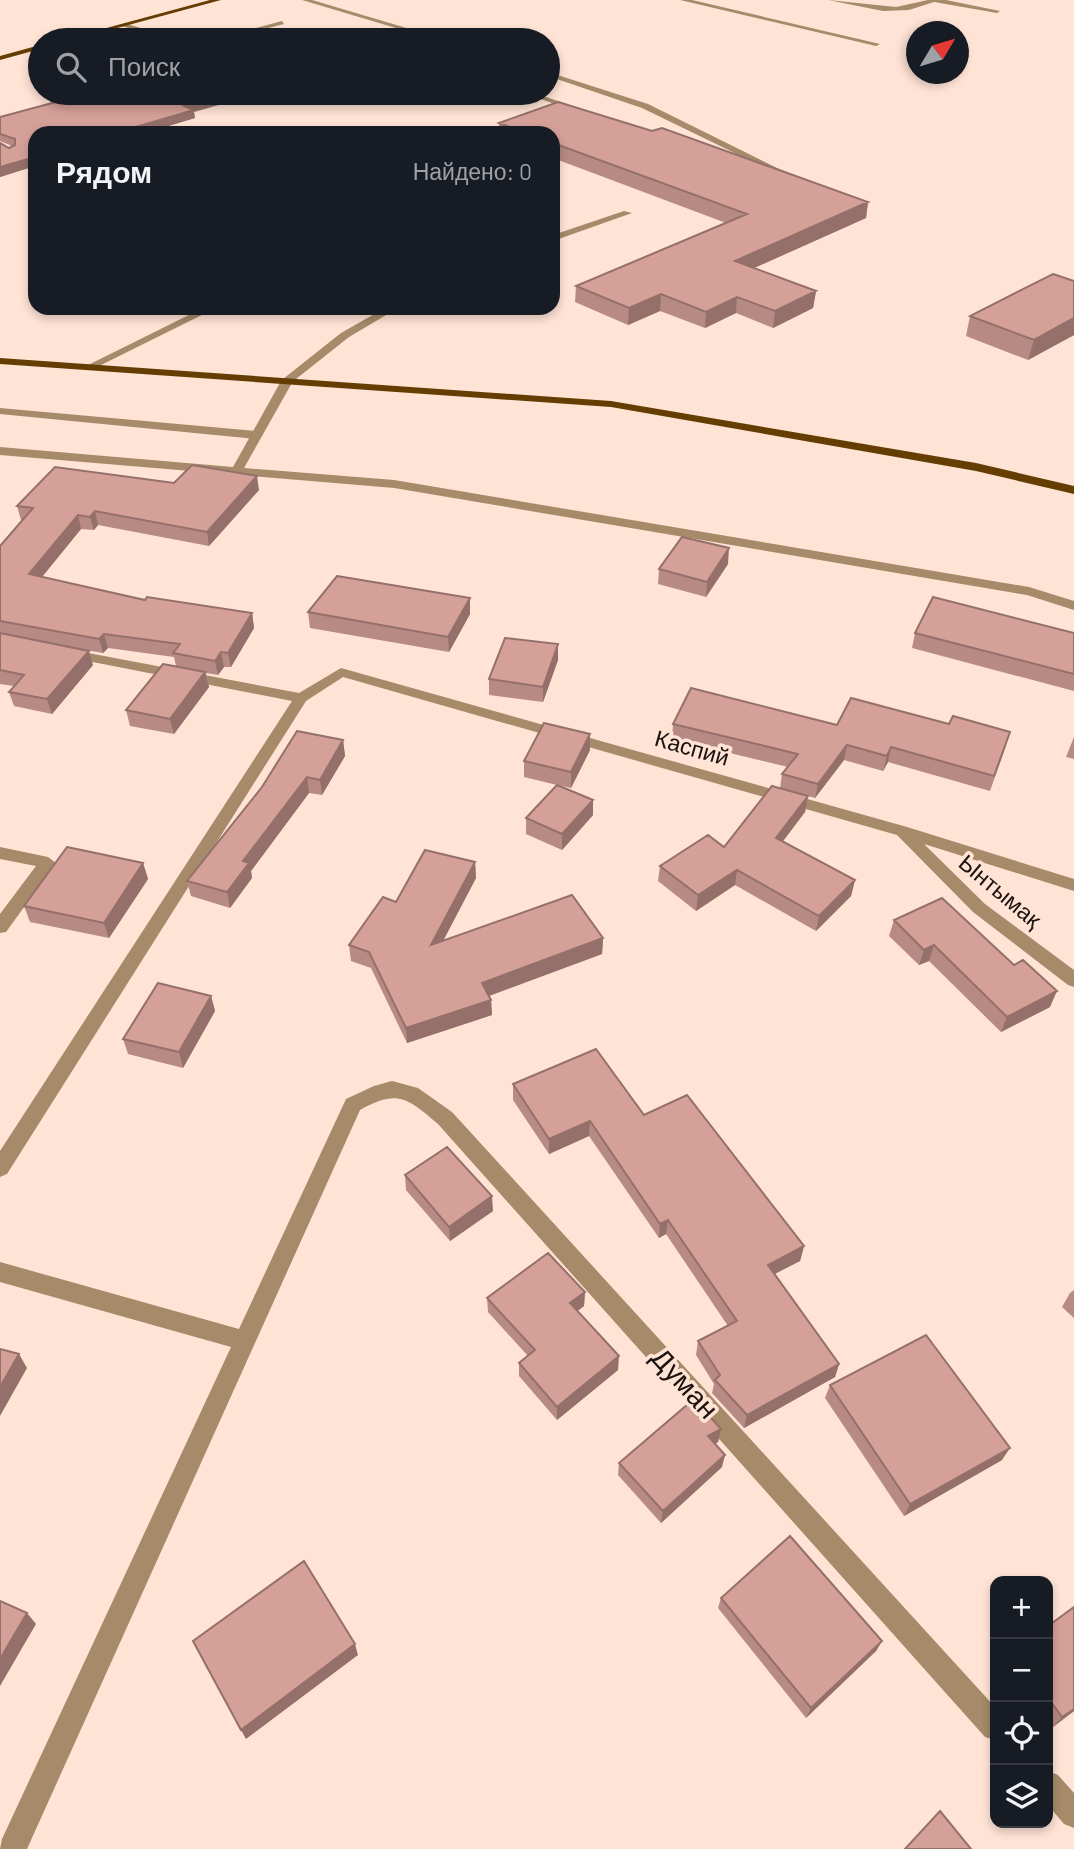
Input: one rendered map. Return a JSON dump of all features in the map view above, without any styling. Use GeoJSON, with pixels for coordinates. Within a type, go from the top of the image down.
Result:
{"type":"FeatureCollection","features":[{"type":"Feature","properties":{"kind":"main road"},"geometry":{"type":"LineString","coordinates":[[112,28],[218,0]]}},
{"type":"Feature","properties":{"kind":"main road"},"geometry":{"type":"LineString","coordinates":[[0,58],[28,50]]}},
{"type":"Feature","properties":{"kind":"main road"},"geometry":{"type":"LineString","coordinates":[[0,361],[611,404],[963,465],[1074,490]]}},
{"type":"Feature","properties":{"kind":"street"},"geometry":{"type":"LineString","coordinates":[[306,0],[402,28]]}},
{"type":"Feature","properties":{"kind":"street"},"geometry":{"type":"LineString","coordinates":[[682,0],[876,44]]}},
{"type":"Feature","properties":{"kind":"street"},"geometry":{"type":"LineString","coordinates":[[831,0],[898,10],[922,6],[934,0],[996,11]]}},
{"type":"Feature","properties":{"kind":"street"},"geometry":{"type":"LineString","coordinates":[[262,28],[282,23]]}},
{"type":"Feature","properties":{"kind":"street"},"geometry":{"type":"LineString","coordinates":[[124,25],[134,28]]}},
{"type":"Feature","properties":{"kind":"street"},"geometry":{"type":"LineString","coordinates":[[560,78],[645,106],[799,181]]}},
{"type":"Feature","properties":{"kind":"street"},"geometry":{"type":"LineString","coordinates":[[560,103],[590,113]]}},
{"type":"Feature","properties":{"kind":"street"},"geometry":{"type":"LineString","coordinates":[[560,236],[626,213]]}},
{"type":"Feature","properties":{"kind":"street"},"geometry":{"type":"LineString","coordinates":[[89,367],[197,315]]}},
{"type":"Feature","properties":{"kind":"street"},"geometry":{"type":"LineString","coordinates":[[237,470],[287,382],[345,335],[381,315]]}},
{"type":"Feature","properties":{"kind":"street"},"geometry":{"type":"LineString","coordinates":[[0,411],[257,435]]}},
{"type":"Feature","properties":{"kind":"street"},"geometry":{"type":"LineString","coordinates":[[0,451],[394,484],[1029,591],[1074,606]]}},
{"type":"Feature","properties":{"kind":"street"},"geometry":{"type":"LineString","coordinates":[[0,1168],[301,698],[55,651]]}},
{"type":"Feature","properties":{"kind":"street","name":"Каспий"},"geometry":{"type":"LineString","coordinates":[[301,698],[341,672],[901,831],[1074,885]]}},
{"type":"Feature","properties":{"kind":"street","name":"Ынтымақ"},"geometry":{"type":"LineString","coordinates":[[901,831],[979,908],[1074,980]]}},
{"type":"Feature","properties":{"kind":"street"},"geometry":{"type":"LineString","coordinates":[[0,853],[48,863],[0,927]]}},
{"type":"Feature","properties":{"kind":"street","name":"Думан"},"geometry":{"type":"LineString","coordinates":[[246,1341],[353,1105],[378,1090],[413,1091],[445,1118],[990,1721]]}},
{"type":"Feature","properties":{"kind":"street"},"geometry":{"type":"LineString","coordinates":[[0,1272],[246,1341],[12,1849]]}},
{"type":"Feature","properties":{"kind":"street"},"geometry":{"type":"LineString","coordinates":[[1053,1791],[1074,1814]]}},
{"type":"Feature","properties":{"kind":"building"},"geometry":{"type":"Polygon","coordinates":[[[560,103],[652,131],[662,128],[868,202],[735,261],[816,291],[775,311],[737,297],[706,312],[661,294],[629,308],[576,286],[747,214],[560,146],[560,126],[507,126],[499,123],[550,105],[560,105],[560,103]]]}},
{"type":"Feature","properties":{"kind":"building"},"geometry":{"type":"Polygon","coordinates":[[[44,105],[188,105],[184,106],[194,110],[139,126],[28,126],[28,159],[0,167],[0,143],[9,148],[15,145],[15,139],[0,134],[0,117],[44,105]]]}},
{"type":"Feature","properties":{"kind":"building"},"geometry":{"type":"Polygon","coordinates":[[[1053,274],[1074,281],[1074,318],[1034,340],[970,316],[1053,274]]]}},
{"type":"Feature","properties":{"kind":"building"},"geometry":{"type":"Polygon","coordinates":[[[192,465],[257,476],[207,532],[95,511],[90,517],[78,515],[29,574],[145,600],[147,597],[252,613],[228,653],[221,652],[215,661],[173,653],[180,644],[104,634],[99,639],[0,621],[0,546],[33,508],[17,506],[55,467],[174,483],[192,465]]]}},
{"type":"Feature","properties":{"kind":"building"},"geometry":{"type":"Polygon","coordinates":[[[682,537],[729,548],[707,582],[659,569],[682,537]]]}},
{"type":"Feature","properties":{"kind":"building"},"geometry":{"type":"Polygon","coordinates":[[[337,576],[470,598],[448,637],[308,612],[337,576]]]}},
{"type":"Feature","properties":{"kind":"building"},"geometry":{"type":"Polygon","coordinates":[[[933,597],[1074,633],[1074,674],[915,633],[933,597]]]}},
{"type":"Feature","properties":{"kind":"building"},"geometry":{"type":"Polygon","coordinates":[[[0,633],[89,651],[47,699],[9,692],[24,675],[0,670],[0,633]]]}},
{"type":"Feature","properties":{"kind":"building"},"geometry":{"type":"Polygon","coordinates":[[[505,638],[558,644],[543,687],[489,679],[505,638]]]}},
{"type":"Feature","properties":{"kind":"building"},"geometry":{"type":"Polygon","coordinates":[[[163,664],[205,672],[170,719],[126,710],[163,664]]]}},
{"type":"Feature","properties":{"kind":"building"},"geometry":{"type":"Polygon","coordinates":[[[691,688],[837,725],[851,698],[949,724],[953,716],[1010,732],[994,776],[891,747],[887,756],[847,745],[818,784],[782,774],[798,754],[673,724],[691,688]]]}},
{"type":"Feature","properties":{"kind":"building"},"geometry":{"type":"Polygon","coordinates":[[[544,723],[590,734],[571,772],[524,761],[544,723]]]}},
{"type":"Feature","properties":{"kind":"building"},"geometry":{"type":"Polygon","coordinates":[[[297,731],[343,740],[320,780],[307,777],[243,861],[249,863],[227,892],[187,881],[262,787],[297,731]]]}},
{"type":"Feature","properties":{"kind":"building"},"geometry":{"type":"Polygon","coordinates":[[[557,785],[593,800],[562,834],[526,818],[557,785]]]}},
{"type":"Feature","properties":{"kind":"building"},"geometry":{"type":"Polygon","coordinates":[[[772,786],[808,796],[776,838],[855,880],[819,916],[737,870],[698,895],[660,866],[708,835],[724,847],[772,786]]]}},
{"type":"Feature","properties":{"kind":"building"},"geometry":{"type":"Polygon","coordinates":[[[67,847],[143,863],[104,923],[24,906],[67,847]]]}},
{"type":"Feature","properties":{"kind":"building"},"geometry":{"type":"Polygon","coordinates":[[[425,850],[475,862],[431,945],[572,895],[603,938],[482,983],[491,1000],[406,1028],[369,952],[349,945],[383,897],[396,902],[425,850]]]}},
{"type":"Feature","properties":{"kind":"building"},"geometry":{"type":"Polygon","coordinates":[[[942,898],[1014,965],[1023,960],[1057,991],[1007,1017],[934,945],[924,950],[894,920],[942,898]]]}},
{"type":"Feature","properties":{"kind":"building"},"geometry":{"type":"Polygon","coordinates":[[[158,983],[211,996],[179,1052],[123,1039],[158,983]]]}},
{"type":"Feature","properties":{"kind":"building"},"geometry":{"type":"Polygon","coordinates":[[[596,1049],[644,1115],[687,1095],[804,1246],[768,1265],[839,1364],[747,1415],[715,1380],[720,1375],[698,1341],[737,1321],[668,1220],[660,1224],[590,1121],[549,1139],[513,1084],[596,1049]]]}},
{"type":"Feature","properties":{"kind":"building"},"geometry":{"type":"Polygon","coordinates":[[[447,1147],[492,1196],[449,1227],[405,1175],[447,1147]]]}},
{"type":"Feature","properties":{"kind":"building"},"geometry":{"type":"Polygon","coordinates":[[[548,1253],[585,1292],[570,1303],[619,1356],[557,1407],[519,1363],[535,1350],[487,1298],[548,1253]]]}},
{"type":"Feature","properties":{"kind":"building"},"geometry":{"type":"Polygon","coordinates":[[[926,1335],[1010,1448],[910,1504],[830,1385],[926,1335]]]}},
{"type":"Feature","properties":{"kind":"building"},"geometry":{"type":"Polygon","coordinates":[[[0,1349],[19,1354],[0,1387],[0,1349]]]}},
{"type":"Feature","properties":{"kind":"building"},"geometry":{"type":"Polygon","coordinates":[[[694,1399],[721,1429],[708,1436],[725,1455],[663,1511],[619,1463],[694,1399]]]}},
{"type":"Feature","properties":{"kind":"building"},"geometry":{"type":"Polygon","coordinates":[[[790,1536],[882,1641],[811,1708],[721,1598],[790,1536]]]}},
{"type":"Feature","properties":{"kind":"building"},"geometry":{"type":"Polygon","coordinates":[[[304,1561],[355,1644],[241,1730],[193,1641],[304,1561]]]}},
{"type":"Feature","properties":{"kind":"building"},"geometry":{"type":"Polygon","coordinates":[[[0,1601],[27,1613],[0,1659],[0,1601]]]}},
{"type":"Feature","properties":{"kind":"building"},"geometry":{"type":"Polygon","coordinates":[[[1074,1607],[1074,1709],[1062,1717],[1053,1705],[1053,1622],[1074,1607]]]}},
{"type":"Feature","properties":{"kind":"building"},"geometry":{"type":"Polygon","coordinates":[[[940,1811],[971,1849],[905,1849],[940,1811]]]}}]}
